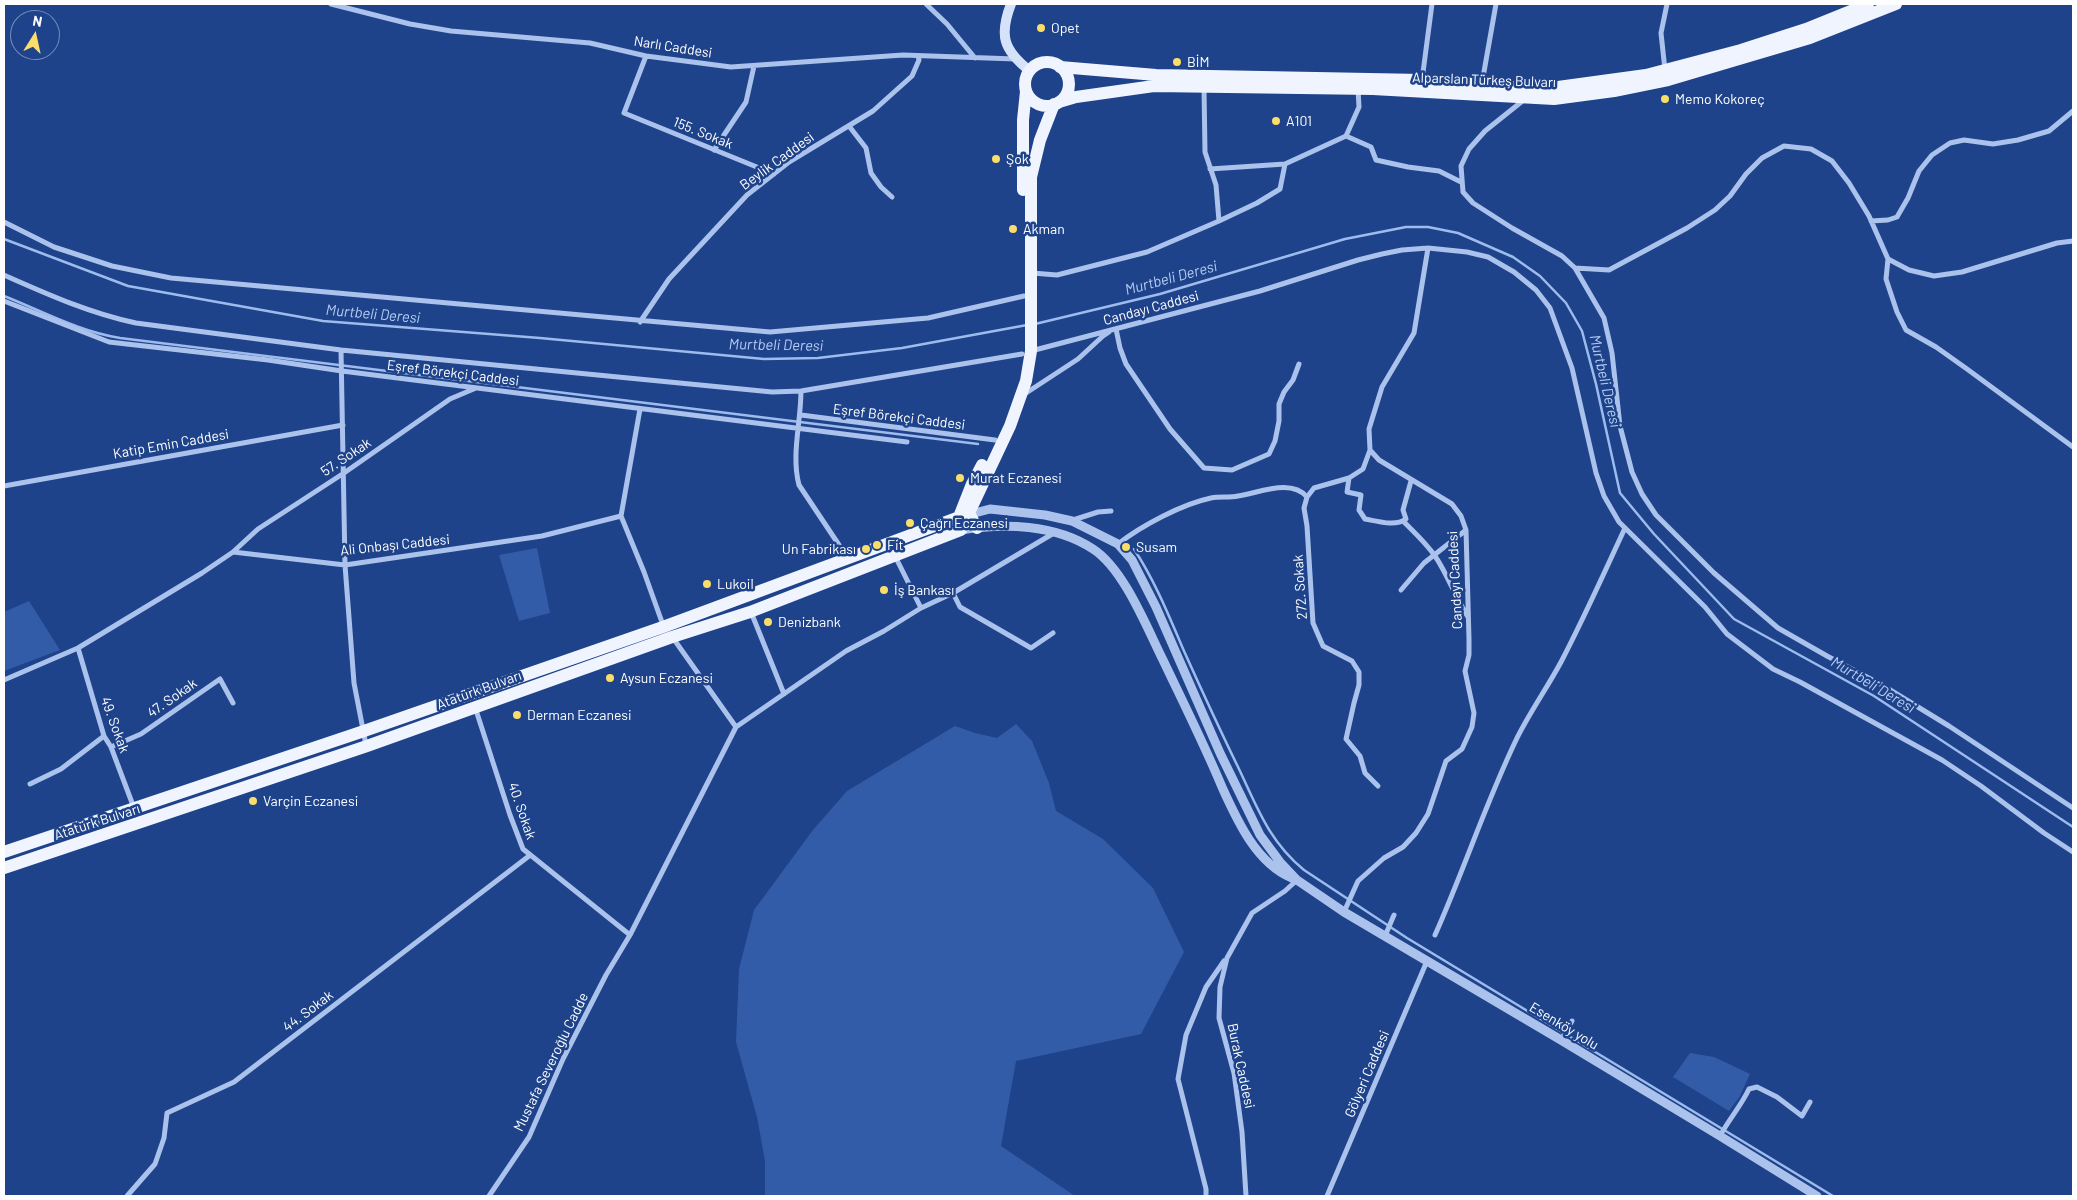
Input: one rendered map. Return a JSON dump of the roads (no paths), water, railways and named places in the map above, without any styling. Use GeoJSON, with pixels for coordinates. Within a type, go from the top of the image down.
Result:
{"type":"FeatureCollection","features":[{"type":"Feature","properties":{"kind":"main road"},"geometry":{"type":"LineString","coordinates":[[1011,4],[1004,21],[1003,32],[1008,48],[1015,59],[1030,70]]}},
{"type":"Feature","properties":{"kind":"main road","name":"Alparslan Türkeş Bulvarı"},"geometry":{"type":"LineString","coordinates":[[1060,67],[1156,75],[1422,80],[1526,88],[1558,87],[1646,75],[1741,50],[1806,29],[1855,7],[1868,4]]}},
{"type":"Feature","properties":{"kind":"main road","name":"Alparslan Türkeş Bulvarı"},"geometry":{"type":"LineString","coordinates":[[1057,103],[1076,97],[1154,86],[1358,89],[1554,99],[1614,91],[1668,80],[1795,43],[1896,4]]}},
{"type":"Feature","properties":{"kind":"main road"},"geometry":{"type":"LineString","coordinates":[[963,521],[1010,426],[1022,396],[1027,348],[1028,294],[1023,120],[1026,77],[1035,66],[1048,62],[1060,67],[1068,78],[1064,97],[1057,103],[1047,106],[1034,102],[1026,91]]}},
{"type":"Feature","properties":{"kind":"main road"},"geometry":{"type":"LineString","coordinates":[[1028,294],[1032,273],[1031,176],[1040,140],[1057,103]]}},
{"type":"Feature","properties":{"kind":"main road"},"geometry":{"type":"LineString","coordinates":[[963,521],[966,499],[1012,406],[1027,348]]}},
{"type":"Feature","properties":{"kind":"main road"},"geometry":{"type":"LineString","coordinates":[[963,521],[977,528]]}},
{"type":"Feature","properties":{"kind":"main road","name":"Atatürk Bulvarı"},"geometry":{"type":"LineString","coordinates":[[4,868],[366,746],[672,637],[750,612],[894,555],[963,521]]}},
{"type":"Feature","properties":{"kind":"main road","name":"Atatürk Bulvarı"},"geometry":{"type":"LineString","coordinates":[[4,852],[364,731],[663,627],[848,559],[963,521]]}},
{"type":"Feature","properties":{"kind":"street","name":"Narlı Caddesi"},"geometry":{"type":"LineString","coordinates":[[331,4],[410,24],[451,31],[590,43],[646,56],[731,67],[884,56],[1015,59]]}},
{"type":"Feature","properties":{"kind":"street"},"geometry":{"type":"LineString","coordinates":[[926,4],[947,24],[975,58]]}},
{"type":"Feature","properties":{"kind":"street"},"geometry":{"type":"LineString","coordinates":[[1422,80],[1432,4]]}},
{"type":"Feature","properties":{"kind":"street"},"geometry":{"type":"LineString","coordinates":[[1482,84],[1496,4]]}},
{"type":"Feature","properties":{"kind":"street"},"geometry":{"type":"LineString","coordinates":[[1665,70],[1661,33],[1666,4]]}},
{"type":"Feature","properties":{"kind":"street","name":"155. Sokak"},"geometry":{"type":"LineString","coordinates":[[646,56],[624,113],[774,174]]}},
{"type":"Feature","properties":{"kind":"street","name":"Beylik Caddesi"},"geometry":{"type":"LineString","coordinates":[[640,322],[669,278],[747,195],[811,148],[874,111],[912,76],[919,60],[918,56]]}},
{"type":"Feature","properties":{"kind":"street"},"geometry":{"type":"LineString","coordinates":[[714,150],[746,102],[754,66]]}},
{"type":"Feature","properties":{"kind":"street"},"geometry":{"type":"LineString","coordinates":[[1204,86],[1204,152],[1216,185],[1219,221]]}},
{"type":"Feature","properties":{"kind":"street"},"geometry":{"type":"LineString","coordinates":[[1210,169],[1285,164],[1346,136],[1359,107],[1358,89]]}},
{"type":"Feature","properties":{"kind":"street"},"geometry":{"type":"LineString","coordinates":[[1525,99],[1485,131],[1469,149],[1461,166],[1463,192],[1473,203],[1519,233],[1562,256],[1575,268],[1604,318],[1612,353],[1620,426],[1632,472],[1642,494],[1656,515],[1714,573],[1778,628],[1882,685],[1949,726],[2073,808]]}},
{"type":"Feature","properties":{"kind":"street"},"geometry":{"type":"LineString","coordinates":[[1871,221],[1888,220],[1897,217],[1908,198],[1919,171],[1932,155],[1950,143],[1964,140],[1993,144],[2018,140],[2049,131],[2073,111]]}},
{"type":"Feature","properties":{"kind":"street"},"geometry":{"type":"LineString","coordinates":[[849,126],[866,148],[872,173],[881,187],[892,198]]}},
{"type":"Feature","properties":{"kind":"street"},"geometry":{"type":"LineString","coordinates":[[1346,136],[1371,147],[1376,160],[1439,171],[1461,182]]}},
{"type":"Feature","properties":{"kind":"street"},"geometry":{"type":"LineString","coordinates":[[1575,268],[1609,270],[1687,228],[1715,210],[1730,196],[1746,174],[1762,158],[1784,146],[1811,149],[1832,161],[1849,182],[1871,221],[1888,259],[1886,279],[1897,312],[1906,330],[1936,347],[2073,447]]}},
{"type":"Feature","properties":{"kind":"street"},"geometry":{"type":"LineString","coordinates":[[1032,273],[1056,276],[1147,252],[1219,221],[1257,203],[1280,188],[1285,164]]}},
{"type":"Feature","properties":{"kind":"street"},"geometry":{"type":"LineString","coordinates":[[4,222],[54,246],[87,258],[112,266],[171,278],[523,308],[640,322],[770,332],[928,318],[1028,294]]}},
{"type":"Feature","properties":{"kind":"street"},"geometry":{"type":"LineString","coordinates":[[1888,259],[1910,270],[1934,276],[1962,272],[2057,243],[2073,241]]}},
{"type":"Feature","properties":{"kind":"street"},"geometry":{"type":"LineString","coordinates":[[1118,544],[1135,530],[1170,513],[1211,498],[1294,488],[1301,489],[1307,496],[1314,488],[1349,478],[1363,469],[1370,450],[1369,429],[1382,388],[1414,333],[1428,248]]}},
{"type":"Feature","properties":{"kind":"street","name":"Candayı Caddesi"},"geometry":{"type":"LineString","coordinates":[[4,275],[71,305],[114,318],[341,350],[772,392],[801,391],[1116,329],[1260,291],[1358,260],[1402,250],[1428,248],[1467,252],[1488,257],[1514,272],[1536,290],[1550,308],[1572,368],[1601,488],[1620,522],[1705,607],[1727,634],[1772,670],[1800,682],[1942,760],[2073,852]]}},
{"type":"Feature","properties":{"kind":"street","name":"Eşref Börekçi Caddesi"},"geometry":{"type":"LineString","coordinates":[[4,301],[110,342],[268,360],[907,442]]}},
{"type":"Feature","properties":{"kind":"street"},"geometry":{"type":"LineString","coordinates":[[1022,396],[1078,359],[1103,336],[1116,329],[1126,364],[1170,429],[1204,468],[1232,470],[1269,454],[1275,441],[1279,421],[1278,404],[1293,380],[1299,364]]}},
{"type":"Feature","properties":{"kind":"street"},"geometry":{"type":"LineString","coordinates":[[341,350],[345,564],[354,683],[366,746]]}},
{"type":"Feature","properties":{"kind":"street","name":"57. Sokak"},"geometry":{"type":"LineString","coordinates":[[233,552],[258,528],[344,473],[450,399],[477,388]]}},
{"type":"Feature","properties":{"kind":"street"},"geometry":{"type":"LineString","coordinates":[[801,391],[796,473],[798,485],[848,559]]}},
{"type":"Feature","properties":{"kind":"street"},"geometry":{"type":"LineString","coordinates":[[640,409],[621,516],[644,572],[663,627],[736,727],[846,650],[884,631],[921,608],[953,593],[1055,532]]}},
{"type":"Feature","properties":{"kind":"street","name":"Eşref Börekçi Caddesi"},"geometry":{"type":"LineString","coordinates":[[800,417],[995,440]]}},
{"type":"Feature","properties":{"kind":"street","name":"Katip Emin Caddesi"},"geometry":{"type":"LineString","coordinates":[[4,486],[343,425]]}},
{"type":"Feature","properties":{"kind":"street","name":"Candayı Caddesi"},"geometry":{"type":"LineString","coordinates":[[1346,909],[1358,881],[1368,870],[1402,847],[1416,833],[1428,814],[1446,761],[1462,749],[1472,727],[1474,713],[1465,671],[1469,655],[1466,530],[1461,516],[1452,504],[1410,481],[1379,460],[1370,450]]}},
{"type":"Feature","properties":{"kind":"street"},"geometry":{"type":"LineString","coordinates":[[1349,478],[1347,492],[1361,495],[1359,510],[1365,519],[1385,523],[1403,521]]}},
{"type":"Feature","properties":{"kind":"street"},"geometry":{"type":"LineString","coordinates":[[1403,521],[1406,519],[1403,510],[1410,481]]}},
{"type":"Feature","properties":{"kind":"street","name":"272. Sokak"},"geometry":{"type":"LineString","coordinates":[[1307,496],[1304,508],[1307,526],[1313,623],[1323,646],[1352,661],[1359,672],[1360,685],[1346,739],[1360,756],[1365,773],[1378,786]]}},
{"type":"Feature","properties":{"kind":"street"},"geometry":{"type":"LineString","coordinates":[[963,521],[984,509],[1045,515],[1072,521],[1118,544],[1132,560],[1156,607],[1220,753],[1260,835],[1280,862],[1297,880]]}},
{"type":"Feature","properties":{"kind":"street"},"geometry":{"type":"LineString","coordinates":[[1072,521],[1098,512],[1111,511]]}},
{"type":"Feature","properties":{"kind":"street","name":"Ali Onbaşı Caddesi"},"geometry":{"type":"LineString","coordinates":[[233,552],[345,564],[542,536],[621,516]]}},
{"type":"Feature","properties":{"kind":"street"},"geometry":{"type":"LineString","coordinates":[[1403,521],[1434,555],[1468,618]]}},
{"type":"Feature","properties":{"kind":"street"},"geometry":{"type":"LineString","coordinates":[[977,528],[1027,528],[1055,532],[1080,541],[1095,550],[1121,579],[1139,610],[1206,749],[1230,805],[1249,838],[1265,860],[1280,873],[1297,880]]}},
{"type":"Feature","properties":{"kind":"street"},"geometry":{"type":"LineString","coordinates":[[1435,935],[1517,739],[1560,663],[1625,528]]}},
{"type":"Feature","properties":{"kind":"street"},"geometry":{"type":"LineString","coordinates":[[1401,590],[1424,563],[1466,530]]}},
{"type":"Feature","properties":{"kind":"street"},"geometry":{"type":"LineString","coordinates":[[4,680],[78,648],[202,573],[233,552]]}},
{"type":"Feature","properties":{"kind":"street"},"geometry":{"type":"LineString","coordinates":[[894,555],[921,608]]}},
{"type":"Feature","properties":{"kind":"street"},"geometry":{"type":"LineString","coordinates":[[953,593],[960,607],[1030,648],[1053,633]]}},
{"type":"Feature","properties":{"kind":"street"},"geometry":{"type":"LineString","coordinates":[[750,612],[784,694]]}},
{"type":"Feature","properties":{"kind":"street","name":"49. Sokak"},"geometry":{"type":"LineString","coordinates":[[78,648],[104,736],[111,747],[134,808]]}},
{"type":"Feature","properties":{"kind":"street","name":"47. Sokak"},"geometry":{"type":"LineString","coordinates":[[111,747],[141,734],[220,678],[233,703]]}},
{"type":"Feature","properties":{"kind":"street","name":"40. Sokak"},"geometry":{"type":"LineString","coordinates":[[476,707],[523,849],[630,935]]}},
{"type":"Feature","properties":{"kind":"street","name":"Mustafa Severoğlu Cadde"},"geometry":{"type":"LineString","coordinates":[[489,1196],[529,1137],[563,1059],[606,975],[630,935],[736,727]]}},
{"type":"Feature","properties":{"kind":"street"},"geometry":{"type":"LineString","coordinates":[[30,784],[61,769],[104,736]]}},
{"type":"Feature","properties":{"kind":"street","name":"44. Sokak"},"geometry":{"type":"LineString","coordinates":[[127,1196],[155,1164],[164,1138],[166,1113],[234,1082],[530,856]]}},
{"type":"Feature","properties":{"kind":"street","name":"Esenköy yolu"},"geometry":{"type":"LineString","coordinates":[[1297,880],[1386,933],[1427,960],[1561,1038],[1721,1135],[1817,1196]]}},
{"type":"Feature","properties":{"kind":"street","name":"Burak Caddesi"},"geometry":{"type":"LineString","coordinates":[[1246,1196],[1242,1132],[1237,1092],[1234,1073],[1219,1018],[1220,987],[1227,958],[1252,914],[1297,880]]}},
{"type":"Feature","properties":{"kind":"street"},"geometry":{"type":"LineString","coordinates":[[1386,933],[1394,915]]}},
{"type":"Feature","properties":{"kind":"street"},"geometry":{"type":"LineString","coordinates":[[1206,1196],[1206,1189],[1178,1079],[1186,1035],[1206,987],[1227,958]]}},
{"type":"Feature","properties":{"kind":"street","name":"Gölyeri Caddesi"},"geometry":{"type":"LineString","coordinates":[[1327,1196],[1427,960]]}},
{"type":"Feature","properties":{"kind":"street"},"geometry":{"type":"LineString","coordinates":[[1561,1038],[1572,1021]]}},
{"type":"Feature","properties":{"kind":"street"},"geometry":{"type":"LineString","coordinates":[[1721,1135],[1731,1117],[1742,1106],[1749,1089],[1757,1087],[1777,1097],[1802,1116],[1810,1102]]}},
{"type":"Feature","properties":{"kind":"waterway","name":"Murtbeli Deresi"},"geometry":{"type":"LineString","coordinates":[[1035,324],[1160,294],[1345,239],[1406,227],[1428,227],[1458,233],[1513,257],[1540,276],[1566,303],[1582,331],[1596,384],[1620,493],[1654,534],[1734,619],[1874,696],[2073,827]]}},
{"type":"Feature","properties":{"kind":"waterway","name":"Murtbeli Deresi"},"geometry":{"type":"LineString","coordinates":[[4,239],[128,286],[323,321],[540,338],[764,359],[818,358],[902,348],[1027,325]]}},
{"type":"Feature","properties":{"kind":"waterway"},"geometry":{"type":"LineString","coordinates":[[4,296],[76,326],[120,338],[978,444]]}},
{"type":"Feature","properties":{"kind":"waterway"},"geometry":{"type":"LineString","coordinates":[[1134,549],[1161,599],[1204,696],[1259,811],[1273,836],[1292,859],[1304,870],[1407,938],[1833,1196]]}},
{"type":"Feature","properties":{"kind":"place","name":"Opet"},"geometry":{"type":"Point","coordinates":[1041,28]}},
{"type":"Feature","properties":{"kind":"place","name":"BİM"},"geometry":{"type":"Point","coordinates":[1177,62]}},
{"type":"Feature","properties":{"kind":"place","name":"Memo Kokoreç"},"geometry":{"type":"Point","coordinates":[1665,99]}},
{"type":"Feature","properties":{"kind":"place","name":"A101"},"geometry":{"type":"Point","coordinates":[1276,121]}},
{"type":"Feature","properties":{"kind":"place","name":"Şok"},"geometry":{"type":"Point","coordinates":[996,159]}},
{"type":"Feature","properties":{"kind":"place","name":"Akman"},"geometry":{"type":"Point","coordinates":[1013,229]}},
{"type":"Feature","properties":{"kind":"place","name":"Murat Eczanesi"},"geometry":{"type":"Point","coordinates":[960,478]}},
{"type":"Feature","properties":{"kind":"place","name":"Çağrı Eczanesi"},"geometry":{"type":"Point","coordinates":[910,523]}},
{"type":"Feature","properties":{"kind":"place","name":"Fit"},"geometry":{"type":"Point","coordinates":[877,545]}},
{"type":"Feature","properties":{"kind":"place","name":"Susam"},"geometry":{"type":"Point","coordinates":[1126,547]}},
{"type":"Feature","properties":{"kind":"place","name":"Un Fabrikası"},"geometry":{"type":"Point","coordinates":[866,549]}},
{"type":"Feature","properties":{"kind":"place","name":"Lukoil"},"geometry":{"type":"Point","coordinates":[707,584]}},
{"type":"Feature","properties":{"kind":"place","name":"İş Bankası"},"geometry":{"type":"Point","coordinates":[884,590]}},
{"type":"Feature","properties":{"kind":"place","name":"Denizbank"},"geometry":{"type":"Point","coordinates":[768,622]}},
{"type":"Feature","properties":{"kind":"place","name":"Aysun Eczanesi"},"geometry":{"type":"Point","coordinates":[610,678]}},
{"type":"Feature","properties":{"kind":"place","name":"Derman Eczanesi"},"geometry":{"type":"Point","coordinates":[517,715]}},
{"type":"Feature","properties":{"kind":"place","name":"Varçin Eczanesi"},"geometry":{"type":"Point","coordinates":[253,801]}}]}
